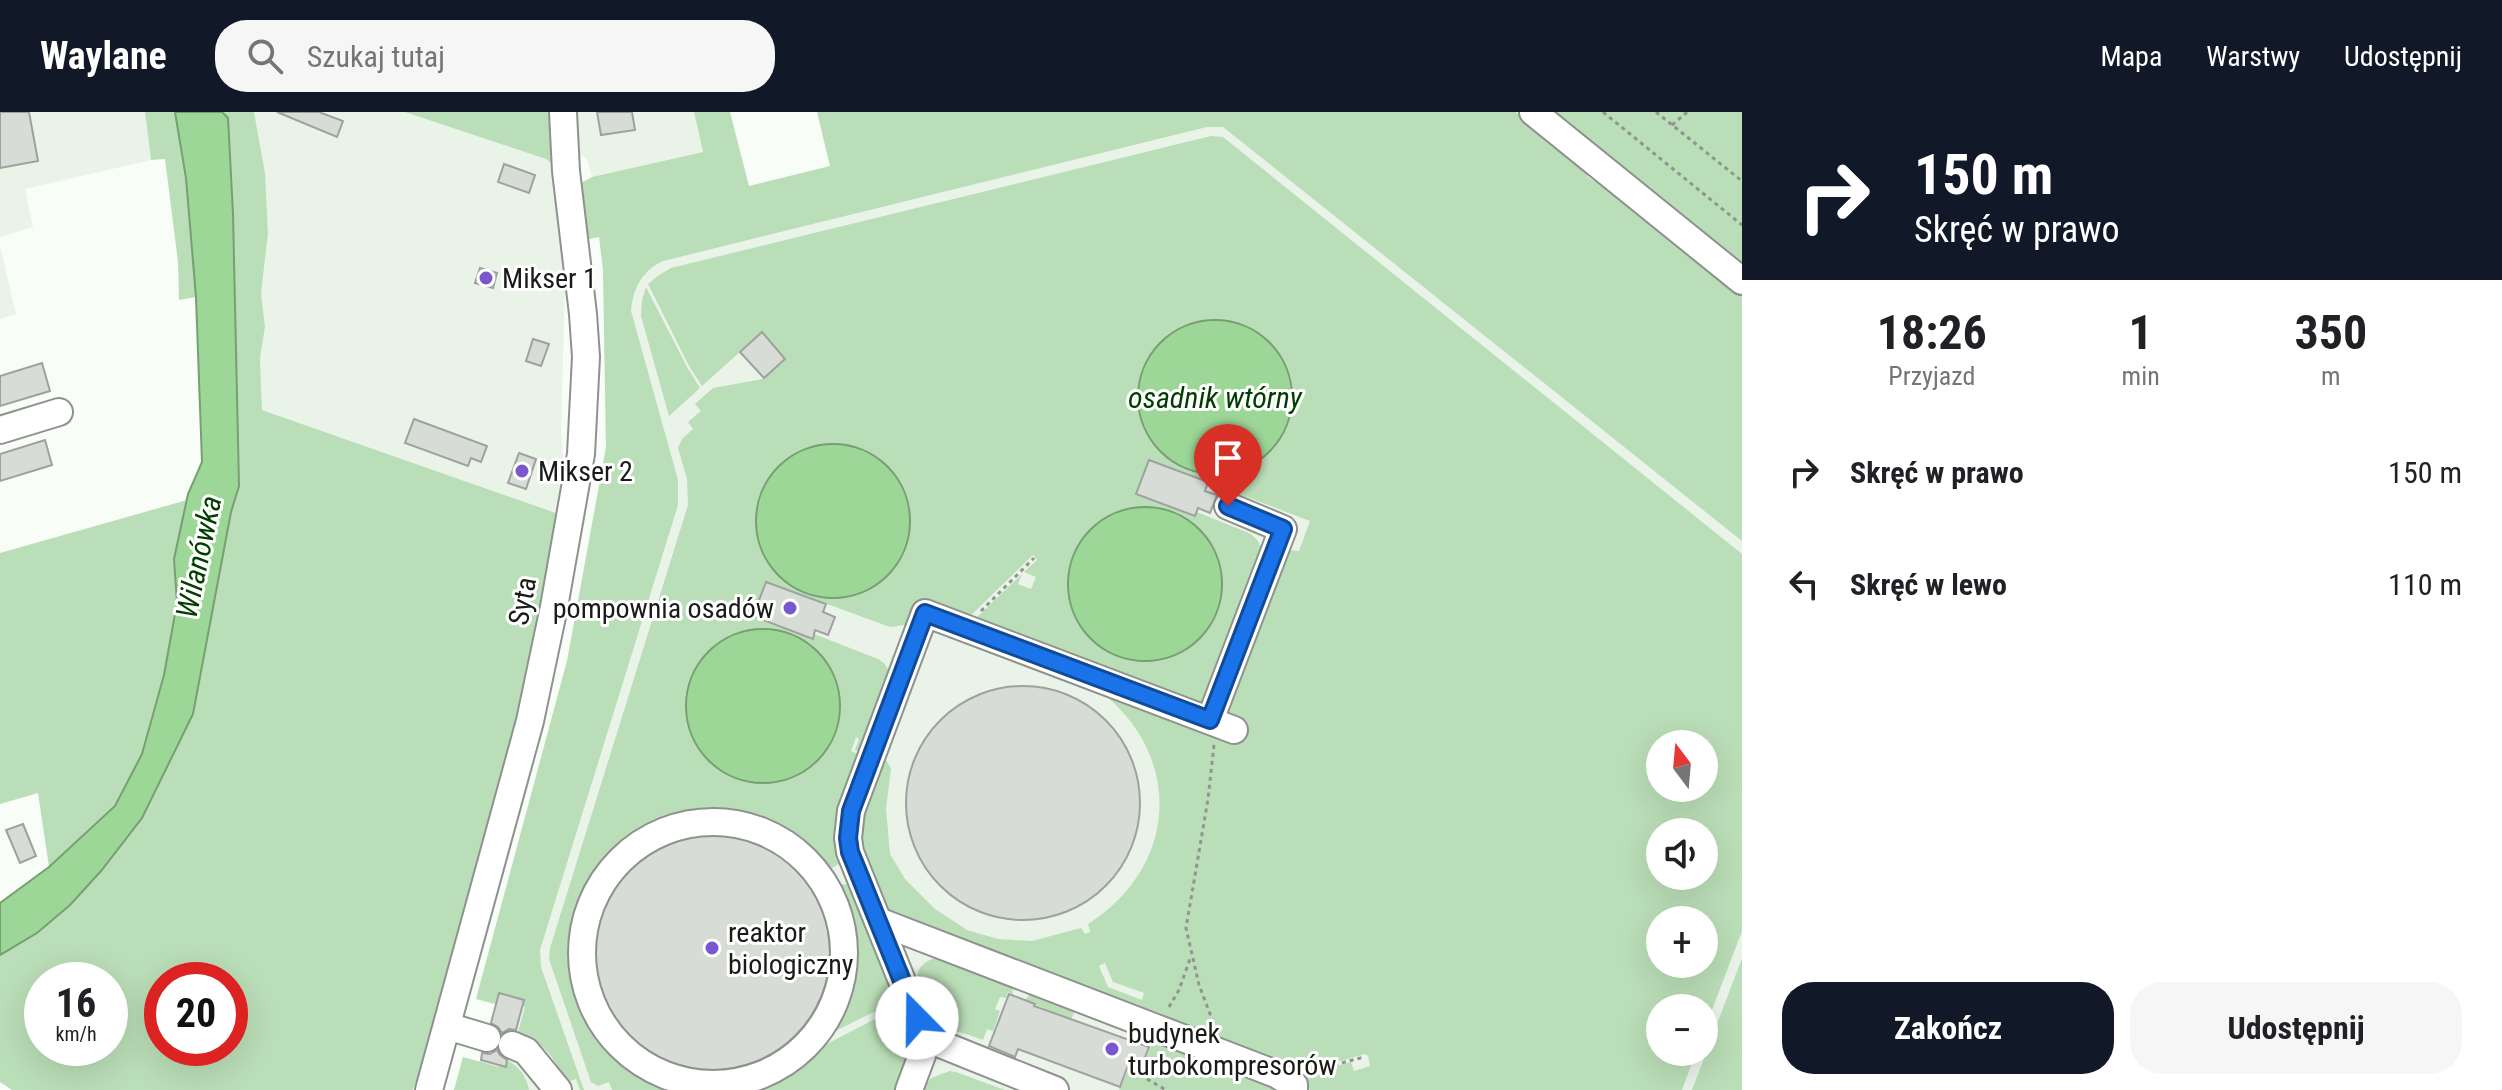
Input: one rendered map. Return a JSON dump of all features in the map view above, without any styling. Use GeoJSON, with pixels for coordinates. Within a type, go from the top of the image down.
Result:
{"type":"FeatureCollection","features":[{"type":"Feature","properties":{"kind":"street","name":"Syta"},"geometry":{"type":"LineString","coordinates":[[429,1090],[530,721],[581,454],[586,357],[566,171],[563,112]]}},
{"type":"Feature","properties":{"kind":"street"},"geometry":{"type":"LineString","coordinates":[[1533,112],[1742,281]]}},
{"type":"Feature","properties":{"kind":"street"},"geometry":{"type":"LineString","coordinates":[[0,430],[59,412]]}},
{"type":"Feature","properties":{"kind":"street"},"geometry":{"type":"LineString","coordinates":[[1055,1090],[928,1039],[856,869],[848,838],[851,811],[925,613],[1219,731],[1283,529],[1228,506]]}},
{"type":"Feature","properties":{"kind":"street"},"geometry":{"type":"LineString","coordinates":[[696,823],[732,823],[767,833],[797,853],[821,879],[838,914],[844,952],[838,991],[822,1026],[796,1055],[763,1075],[725,1084],[686,1082],[650,1068],[619,1045],[596,1014],[584,980],[581,944],[589,909],[606,877],[630,851],[651,838],[661,832],[696,823]]}},
{"type":"Feature","properties":{"kind":"street"},"geometry":{"type":"LineString","coordinates":[[821,879],[856,869]]}},
{"type":"Feature","properties":{"kind":"street"},"geometry":{"type":"LineString","coordinates":[[878,921],[1276,1074],[1289,1084]]}},
{"type":"Feature","properties":{"kind":"street"},"geometry":{"type":"LineString","coordinates":[[447,1026],[526,1051],[558,1090]]}},
{"type":"Feature","properties":{"kind":"street"},"geometry":{"type":"LineString","coordinates":[[909,1090],[928,1039]]}},
{"type":"Feature","properties":{"kind":"path"},"geometry":{"type":"LineString","coordinates":[[1603,112],[1742,225]]}},
{"type":"Feature","properties":{"kind":"path"},"geometry":{"type":"LineString","coordinates":[[1656,112],[1742,181]]}},
{"type":"Feature","properties":{"kind":"path"},"geometry":{"type":"LineString","coordinates":[[1672,125],[1687,112]]}},
{"type":"Feature","properties":{"kind":"path"},"geometry":{"type":"LineString","coordinates":[[964,627],[1034,558]]}},
{"type":"Feature","properties":{"kind":"path"},"geometry":{"type":"LineString","coordinates":[[1219,731],[1186,928],[1209,1016],[1220,1037]]}},
{"type":"Feature","properties":{"kind":"path"},"geometry":{"type":"LineString","coordinates":[[1165,1015],[1179,990],[1191,956]]}},
{"type":"Feature","properties":{"kind":"path"},"geometry":{"type":"LineString","coordinates":[[1289,1084],[1364,1057]]}},
{"type":"Feature","properties":{"kind":"path"},"geometry":{"type":"LineString","coordinates":[[1140,1075],[1166,1090]]}},
{"type":"Feature","properties":{"kind":"shaded area"},"geometry":{"type":"Polygon","coordinates":[[[0,112],[145,112],[151,160],[25,189],[33,227],[0,237],[0,112]]]}},
{"type":"Feature","properties":{"kind":"shaded area"},"geometry":{"type":"Polygon","coordinates":[[[145,112],[192,112],[187,183],[217,268],[196,297],[179,300],[178,262],[165,159],[151,160],[145,112]]]}},
{"type":"Feature","properties":{"kind":"shaded area"},"geometry":{"type":"Polygon","coordinates":[[[202,112],[254,112],[265,173],[268,234],[261,293],[265,327],[260,358],[262,410],[556,513],[520,717],[420,1069],[426,1072],[416,1081],[413,1090],[12,1090],[0,1082],[0,955],[37,933],[70,905],[142,818],[239,486],[234,305],[202,112]]]}},
{"type":"Feature","properties":{"kind":"shaded area"},"geometry":{"type":"Polygon","coordinates":[[[254,112],[405,112],[546,159],[554,165],[565,286],[561,428],[564,472],[556,513],[262,410],[260,358],[265,327],[261,293],[268,234],[265,173],[254,112]]]}},
{"type":"Feature","properties":{"kind":"shaded area"},"geometry":{"type":"Polygon","coordinates":[[[405,112],[553,112],[554,165],[546,159],[405,112]]]}},
{"type":"Feature","properties":{"kind":"shaded area"},"geometry":{"type":"Polygon","coordinates":[[[575,112],[694,112],[703,152],[592,177],[587,159],[577,153],[575,112]]]}},
{"type":"Feature","properties":{"kind":"shaded area"},"geometry":{"type":"Polygon","coordinates":[[[694,112],[730,112],[749,186],[830,166],[817,112],[1516,112],[1582,163],[1588,177],[1644,214],[1742,295],[1742,541],[1223,127],[1207,127],[663,261],[640,281],[631,311],[678,480],[678,505],[540,950],[541,967],[584,1090],[580,1090],[576,1079],[567,1082],[542,1046],[518,1032],[525,1007],[498,999],[496,1004],[476,999],[567,661],[606,447],[603,270],[599,237],[585,240],[581,183],[592,177],[703,152],[694,112]]]}},
{"type":"Feature","properties":{"kind":"shaded area"},"geometry":{"type":"Polygon","coordinates":[[[1548,112],[1742,112],[1742,269],[1548,112]]]}},
{"type":"Feature","properties":{"kind":"shaded area"},"geometry":{"type":"Polygon","coordinates":[[[1223,117],[1742,533],[1742,974],[1718,1037],[1718,994],[1646,994],[1646,1066],[1707,1066],[1698,1090],[454,1090],[463,1057],[480,1062],[496,1005],[476,999],[567,661],[606,447],[603,270],[1223,117]]]}},
{"type":"Feature","properties":{"kind":"shaded area"},"geometry":{"type":"Polygon","coordinates":[[[1211,136],[1223,137],[1742,554],[1742,931],[1718,994],[1646,994],[1646,1066],[1691,1066],[1682,1090],[1310,1090],[1298,1076],[1351,1062],[1354,1071],[1370,1066],[1368,1056],[1365,1054],[1294,1074],[1171,1027],[1165,1015],[1015,959],[1003,964],[889,921],[854,827],[883,761],[887,761],[891,769],[886,808],[890,854],[905,879],[935,909],[967,930],[998,939],[1032,941],[1081,928],[1085,934],[1090,932],[1088,924],[1119,899],[1141,870],[1155,839],[1160,806],[1156,773],[1143,741],[1122,712],[1093,686],[1232,718],[1226,708],[1289,550],[1299,551],[1310,521],[1149,460],[1136,494],[1194,516],[1197,512],[1249,533],[1259,542],[1263,554],[1203,702],[1198,704],[970,624],[1022,574],[1018,584],[1031,589],[1036,577],[1024,572],[1037,560],[1033,555],[964,622],[911,619],[905,625],[890,627],[767,582],[754,616],[814,634],[878,659],[891,674],[866,754],[855,750],[859,739],[856,737],[851,751],[865,757],[842,862],[832,868],[822,866],[788,837],[765,825],[740,817],[702,815],[648,830],[609,860],[584,901],[574,948],[579,995],[600,1037],[637,1070],[690,1088],[722,1087],[768,1075],[808,1050],[811,1052],[883,1015],[880,1009],[817,1040],[844,987],[847,932],[835,892],[840,885],[851,883],[908,1030],[910,1051],[899,1090],[612,1090],[609,1082],[598,1086],[591,1082],[549,959],[550,948],[688,505],[687,479],[678,448],[682,439],[693,429],[688,422],[701,411],[695,404],[713,388],[763,379],[785,359],[762,332],[702,386],[648,284],[671,268],[1211,136]],[[1105,963],[1099,966],[1108,987],[1142,1000],[1144,993],[1113,982],[1105,963]]]}},
{"type":"Feature","properties":{"kind":"shaded area"},"geometry":{"type":"Polygon","coordinates":[[[0,246],[16,314],[0,319],[0,246]]]}},
{"type":"Feature","properties":{"kind":"shaded area"},"geometry":{"type":"Polygon","coordinates":[[[646,287],[700,388],[669,416],[641,316],[646,287]]]}},
{"type":"Feature","properties":{"kind":"shaded area"},"geometry":{"type":"Polygon","coordinates":[[[187,500],[174,559],[177,603],[164,675],[142,754],[115,806],[49,867],[38,793],[0,804],[0,553],[187,500]]]}},
{"type":"Feature","properties":{"kind":"shaded area"},"geometry":{"type":"Polygon","coordinates":[[[935,958],[1012,985],[1013,994],[1008,992],[1006,998],[1000,997],[995,1009],[1000,1011],[993,1031],[987,1029],[983,1040],[946,1027],[929,1014],[917,980],[919,969],[935,958]]]}},
{"type":"Feature","properties":{"kind":"shaded area"},"geometry":{"type":"Polygon","coordinates":[[[1742,958],[1742,1090],[1692,1090],[1701,1066],[1718,1066],[1718,1021],[1742,958]]]}},
{"type":"Feature","properties":{"kind":"shaded area"},"geometry":{"type":"Polygon","coordinates":[[[1031,993],[1075,1010],[1071,1020],[1025,1000],[1031,993]]]}},
{"type":"Feature","properties":{"kind":"shaded area"},"geometry":{"type":"Polygon","coordinates":[[[1156,1039],[1272,1083],[1275,1090],[1119,1090],[1128,1070],[1140,1074],[1151,1046],[1150,1041],[1156,1039]]]}},
{"type":"Feature","properties":{"kind":"shaded area"},"geometry":{"type":"Polygon","coordinates":[[[463,1057],[499,1067],[502,1058],[507,1060],[523,1074],[529,1090],[454,1090],[463,1057]]]}},
{"type":"Feature","properties":{"kind":"shaded area"},"geometry":{"type":"Polygon","coordinates":[[[950,1071],[1005,1090],[922,1090],[931,1078],[950,1071]]]}},
{"type":"Feature","properties":{"kind":"water","name":"Wilanówka"},"geometry":{"type":"Polygon","coordinates":[[[175,112],[222,112],[228,118],[233,214],[239,486],[231,512],[193,714],[142,818],[101,871],[70,905],[37,933],[0,955],[0,903],[49,867],[115,806],[142,754],[164,675],[177,603],[174,559],[188,494],[202,462],[196,297],[186,178],[175,112]]]}},
{"type":"Feature","properties":{"kind":"water","name":"osadnik wtórny"},"geometry":{"type":"Polygon","coordinates":[[[1215,320],[1244,326],[1270,342],[1286,368],[1292,397],[1286,426],[1270,452],[1244,468],[1215,474],[1186,468],[1160,452],[1144,426],[1138,397],[1144,368],[1160,342],[1186,326],[1215,320]]]}},
{"type":"Feature","properties":{"kind":"water"},"geometry":{"type":"Polygon","coordinates":[[[833,444],[862,450],[887,467],[904,492],[910,521],[904,550],[887,575],[862,592],[833,598],[804,592],[779,575],[762,550],[756,521],[762,492],[779,467],[804,450],[833,444]]]}},
{"type":"Feature","properties":{"kind":"water"},"geometry":{"type":"Polygon","coordinates":[[[1145,507],[1174,513],[1199,530],[1216,555],[1222,584],[1216,613],[1199,638],[1174,655],[1145,661],[1116,655],[1091,638],[1074,613],[1068,584],[1074,555],[1091,530],[1116,513],[1145,507]]]}},
{"type":"Feature","properties":{"kind":"water"},"geometry":{"type":"Polygon","coordinates":[[[763,629],[792,635],[817,652],[834,677],[840,706],[834,735],[817,760],[792,777],[763,783],[734,777],[709,760],[692,735],[686,706],[692,677],[709,652],[734,635],[763,629]]]}},
{"type":"Feature","properties":{"kind":"building"},"geometry":{"type":"Polygon","coordinates":[[[0,112],[29,112],[38,161],[0,168],[0,112]]]}},
{"type":"Feature","properties":{"kind":"building"},"geometry":{"type":"Polygon","coordinates":[[[277,112],[319,112],[343,121],[337,137],[277,112]]]}},
{"type":"Feature","properties":{"kind":"building"},"geometry":{"type":"Polygon","coordinates":[[[597,112],[632,112],[635,130],[601,135],[597,112]]]}},
{"type":"Feature","properties":{"kind":"building"},"geometry":{"type":"Polygon","coordinates":[[[504,164],[535,175],[529,193],[498,182],[504,164]]]}},
{"type":"Feature","properties":{"kind":"building","name":"Mikser 1"},"geometry":{"type":"Polygon","coordinates":[[[480,268],[497,273],[493,288],[475,283],[480,268]]]}},
{"type":"Feature","properties":{"kind":"building"},"geometry":{"type":"Polygon","coordinates":[[[762,332],[785,359],[764,378],[740,352],[762,332]]]}},
{"type":"Feature","properties":{"kind":"building"},"geometry":{"type":"Polygon","coordinates":[[[533,339],[549,344],[541,366],[526,361],[533,339]]]}},
{"type":"Feature","properties":{"kind":"building"},"geometry":{"type":"Polygon","coordinates":[[[42,363],[50,391],[0,406],[0,376],[42,363]]]}},
{"type":"Feature","properties":{"kind":"building"},"geometry":{"type":"Polygon","coordinates":[[[414,419],[487,446],[481,462],[471,458],[468,466],[405,443],[414,419]]]}},
{"type":"Feature","properties":{"kind":"building"},"geometry":{"type":"Polygon","coordinates":[[[45,440],[52,465],[0,481],[0,454],[45,440]]]}},
{"type":"Feature","properties":{"kind":"building","name":"Mikser 2"},"geometry":{"type":"Polygon","coordinates":[[[519,453],[536,459],[526,489],[508,483],[519,453]]]}},
{"type":"Feature","properties":{"kind":"building"},"geometry":{"type":"Polygon","coordinates":[[[1149,460],[1208,482],[1205,491],[1217,495],[1210,513],[1198,508],[1195,516],[1136,494],[1149,460]]]}},
{"type":"Feature","properties":{"kind":"building","name":"pompownia osadów"},"geometry":{"type":"Polygon","coordinates":[[[766,582],[826,604],[823,612],[835,617],[828,635],[815,630],[813,639],[753,616],[766,582]]]}},
{"type":"Feature","properties":{"kind":"building"},"geometry":{"type":"Polygon","coordinates":[[[1023,686],[1046,688],[1068,695],[1088,705],[1106,720],[1121,738],[1131,758],[1138,780],[1138,826],[1131,848],[1121,868],[1106,886],[1088,901],[1068,911],[1046,918],[1023,920],[1000,918],[978,911],[958,901],[940,886],[925,868],[915,848],[908,826],[906,803],[908,780],[915,758],[925,738],[940,720],[958,705],[978,695],[1000,688],[1023,686]]]}},
{"type":"Feature","properties":{"kind":"building"},"geometry":{"type":"Polygon","coordinates":[[[23,824],[36,856],[20,863],[6,830],[23,824]]]}},
{"type":"Feature","properties":{"kind":"building","name":"reaktor biologiczny"},"geometry":{"type":"Polygon","coordinates":[[[712,834],[757,843],[795,869],[821,907],[830,952],[821,997],[795,1035],[757,1061],[712,1070],[667,1061],[629,1035],[603,997],[594,952],[603,907],[629,869],[667,843],[712,834]]]}},
{"type":"Feature","properties":{"kind":"building"},"geometry":{"type":"Polygon","coordinates":[[[499,993],[524,1000],[516,1030],[509,1029],[502,1033],[491,1023],[499,993]]]}},
{"type":"Feature","properties":{"kind":"building","name":"budynek turbokompresorów"},"geometry":{"type":"Polygon","coordinates":[[[1009,994],[1149,1047],[1139,1073],[1127,1068],[1120,1087],[1018,1049],[1015,1057],[989,1046],[1009,994]]]}},
{"type":"Feature","properties":{"kind":"building"},"geometry":{"type":"Polygon","coordinates":[[[497,1050],[507,1060],[506,1067],[481,1060],[482,1053],[490,1054],[497,1050]]]}},
{"type":"Feature","properties":{"kind":"place","name":"Mikser 1"},"geometry":{"type":"Point","coordinates":[486,278]}},
{"type":"Feature","properties":{"kind":"place","name":"Mikser 2"},"geometry":{"type":"Point","coordinates":[522,471]}},
{"type":"Feature","properties":{"kind":"place","name":"pompownia osadów"},"geometry":{"type":"Point","coordinates":[790,608]}},
{"type":"Feature","properties":{"kind":"place","name":"reaktor biologiczny"},"geometry":{"type":"Point","coordinates":[712,948]}},
{"type":"Feature","properties":{"kind":"place","name":"budynek turbokompresorów"},"geometry":{"type":"Point","coordinates":[1112,1049]}},
{"type":"Feature","properties":{"kind":"route"},"geometry":{"type":"LineString","coordinates":[[917,1018],[856,869],[848,838],[851,811],[925,613],[1210,720],[1283,529],[1228,506]]}}]}
